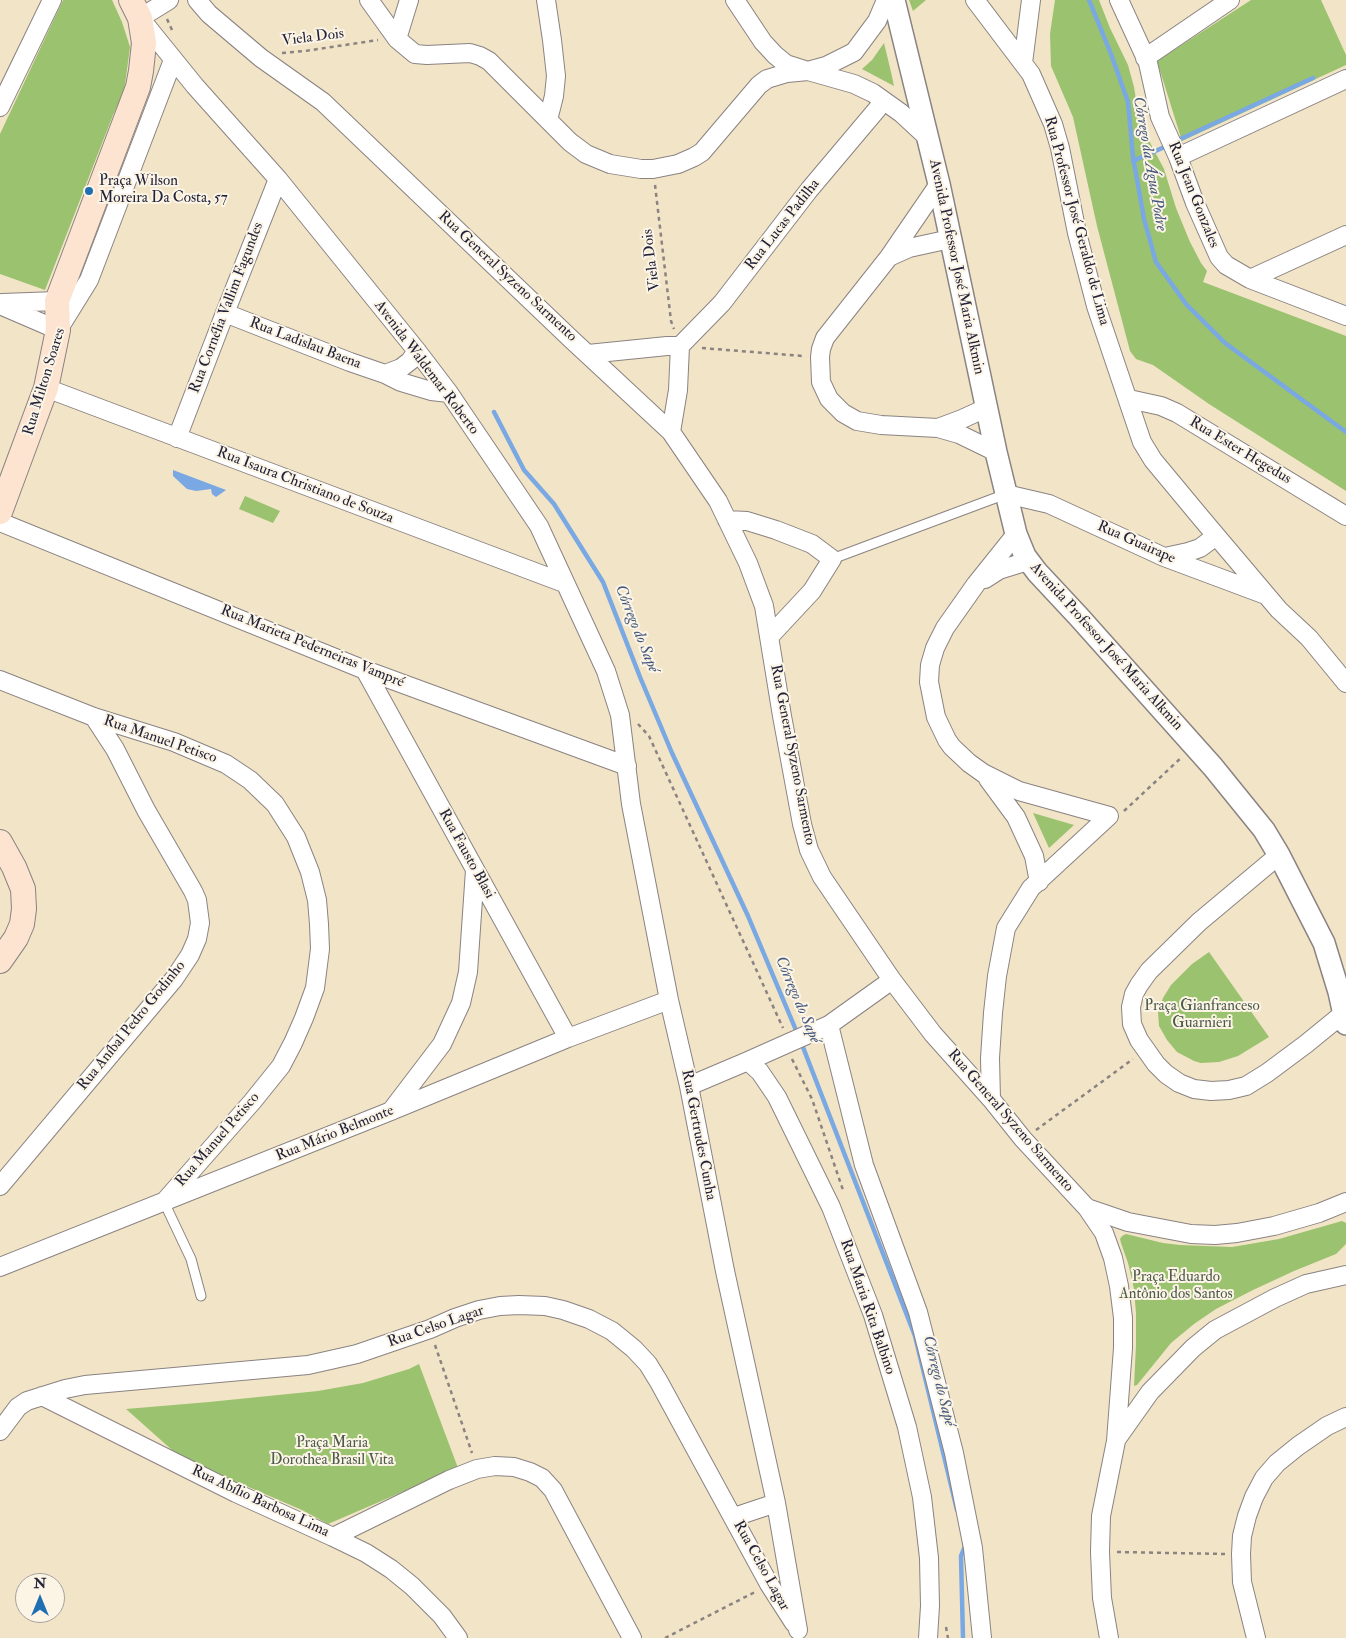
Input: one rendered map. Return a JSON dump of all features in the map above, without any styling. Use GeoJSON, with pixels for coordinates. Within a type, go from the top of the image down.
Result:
{"type":"FeatureCollection","features":[{"type":"Feature","properties":{"kind":"main road"},"geometry":{"type":"LineString","coordinates":[[58,330],[57,301],[138,87],[144,49],[136,9]]}},
{"type":"Feature","properties":{"kind":"main road","name":"Rua Milton Soares"},"geometry":{"type":"LineString","coordinates":[[0,512],[46,388],[58,330]]}},
{"type":"Feature","properties":{"kind":"main road"},"geometry":{"type":"LineString","coordinates":[[0,842],[14,867],[23,889],[24,909],[22,924],[16,938],[0,961]]}},
{"type":"Feature","properties":{"kind":"street"},"geometry":{"type":"LineString","coordinates":[[0,107],[52,0]]}},
{"type":"Feature","properties":{"kind":"street"},"geometry":{"type":"LineString","coordinates":[[136,9],[169,0]]}},
{"type":"Feature","properties":{"kind":"street","name":"Rua General Syzeno Sarmento"},"geometry":{"type":"LineString","coordinates":[[197,0],[209,14],[261,58],[323,102],[672,432],[718,501],[748,563],[764,606],[802,824],[810,850],[822,877],[892,980],[933,1034],[991,1099],[1023,1139],[1087,1208],[1104,1233],[1113,1258],[1123,1318],[1123,1348],[1116,1441],[1101,1516],[1102,1598],[1109,1638]]}},
{"type":"Feature","properties":{"kind":"street"},"geometry":{"type":"LineString","coordinates":[[369,0],[397,39],[415,54],[427,56],[470,53],[480,56],[489,61],[570,142],[586,154],[600,161],[653,170],[678,164],[702,152],[759,85],[767,79],[787,72],[808,71],[826,66],[854,52],[877,20],[886,0]]}},
{"type":"Feature","properties":{"kind":"street"},"geometry":{"type":"LineString","coordinates":[[397,39],[409,0]]}},
{"type":"Feature","properties":{"kind":"street"},"geometry":{"type":"LineString","coordinates":[[546,0],[556,76],[554,96],[548,120]]}},
{"type":"Feature","properties":{"kind":"street"},"geometry":{"type":"LineString","coordinates":[[735,0],[763,42],[775,56],[786,64],[854,84],[873,93],[901,113],[928,138]]}},
{"type":"Feature","properties":{"kind":"street","name":"Avenida Professor José Maria Alkmin"},"geometry":{"type":"LineString","coordinates":[[894,0],[939,184],[986,408],[1016,534],[1028,561],[1036,572],[1079,617],[1225,780],[1264,830],[1279,854],[1324,942],[1345,1018]]}},
{"type":"Feature","properties":{"kind":"street","name":"Rua Professor José Geraldo de Lima"},"geometry":{"type":"LineString","coordinates":[[975,0],[1031,74],[1053,124],[1060,148],[1077,234],[1096,306],[1129,398],[1142,442],[1153,460],[1216,536],[1279,610],[1308,638],[1346,683]]}},
{"type":"Feature","properties":{"kind":"street"},"geometry":{"type":"LineString","coordinates":[[1023,63],[1031,0]]}},
{"type":"Feature","properties":{"kind":"street","name":"Rua Jean Gonzales"},"geometry":{"type":"LineString","coordinates":[[1119,0],[1145,58],[1160,117],[1194,203],[1218,257],[1226,265],[1250,279],[1346,316]]}},
{"type":"Feature","properties":{"kind":"street"},"geometry":{"type":"LineString","coordinates":[[1145,58],[1230,0]]}},
{"type":"Feature","properties":{"kind":"street","name":"Avenida Waldemar Roberto"},"geometry":{"type":"LineString","coordinates":[[136,9],[173,60],[278,179],[417,350],[449,393],[539,526],[606,671],[620,714],[626,766]]}},
{"type":"Feature","properties":{"kind":"street","name":"Rua Milton Soares"},"geometry":{"type":"LineString","coordinates":[[58,330],[89,280],[173,60]]}},
{"type":"Feature","properties":{"kind":"street"},"geometry":{"type":"LineString","coordinates":[[1173,147],[1346,79]]}},
{"type":"Feature","properties":{"kind":"street","name":"Rua Lucas Padilha"},"geometry":{"type":"LineString","coordinates":[[680,346],[722,303],[809,190],[884,101]]}},
{"type":"Feature","properties":{"kind":"street","name":"Rua Cornélia Vallim Fagundes"},"geometry":{"type":"LineString","coordinates":[[177,438],[278,179]]}},
{"type":"Feature","properties":{"kind":"street"},"geometry":{"type":"LineString","coordinates":[[939,184],[889,257],[825,338],[820,357],[821,382],[829,399],[843,412],[857,421],[881,425],[938,428],[959,434],[996,452]]}},
{"type":"Feature","properties":{"kind":"street"},"geometry":{"type":"LineString","coordinates":[[1250,279],[1346,235]]}},
{"type":"Feature","properties":{"kind":"street"},"geometry":{"type":"LineString","coordinates":[[889,257],[909,248],[950,239]]}},
{"type":"Feature","properties":{"kind":"street"},"geometry":{"type":"LineString","coordinates":[[0,304],[57,301]]}},
{"type":"Feature","properties":{"kind":"street"},"geometry":{"type":"LineString","coordinates":[[0,304],[58,330]]}},
{"type":"Feature","properties":{"kind":"street","name":"Rua Ladislau Baena"},"geometry":{"type":"LineString","coordinates":[[225,313],[385,374],[401,382],[431,391],[449,393]]}},
{"type":"Feature","properties":{"kind":"street"},"geometry":{"type":"LineString","coordinates":[[588,354],[680,346],[678,390],[672,432]]}},
{"type":"Feature","properties":{"kind":"street"},"geometry":{"type":"LineString","coordinates":[[385,374],[401,368],[410,361],[417,350]]}},
{"type":"Feature","properties":{"kind":"street","name":"Rua Isaura Christiano de Souza"},"geometry":{"type":"LineString","coordinates":[[46,388],[564,583]]}},
{"type":"Feature","properties":{"kind":"street","name":"Rua Ester Hegedus"},"geometry":{"type":"LineString","coordinates":[[1129,398],[1177,412],[1346,516]]}},
{"type":"Feature","properties":{"kind":"street"},"geometry":{"type":"LineString","coordinates":[[938,428],[986,408]]}},
{"type":"Feature","properties":{"kind":"street","name":"Rua Guairape"},"geometry":{"type":"LineString","coordinates":[[1006,494],[1049,504],[1164,557],[1266,595]]}},
{"type":"Feature","properties":{"kind":"street"},"geometry":{"type":"LineString","coordinates":[[727,520],[747,522],[776,530],[812,544],[832,559],[812,591],[770,636]]}},
{"type":"Feature","properties":{"kind":"street","name":"Rua Marieta Pederneiras Vampré"},"geometry":{"type":"LineString","coordinates":[[0,522],[365,670],[626,766]]}},
{"type":"Feature","properties":{"kind":"street"},"geometry":{"type":"LineString","coordinates":[[1016,534],[976,584],[945,628],[935,648],[930,665],[929,682],[936,717],[947,740],[969,763],[983,773],[1019,791],[1109,816]]}},
{"type":"Feature","properties":{"kind":"street"},"geometry":{"type":"LineString","coordinates":[[1164,557],[1200,548],[1216,536]]}},
{"type":"Feature","properties":{"kind":"street"},"geometry":{"type":"LineString","coordinates":[[976,584],[999,570],[1028,561]]}},
{"type":"Feature","properties":{"kind":"street","name":"Rua Fausto Blasi"},"geometry":{"type":"LineString","coordinates":[[365,670],[568,1038]]}},
{"type":"Feature","properties":{"kind":"street","name":"Rua Manuel Petisco"},"geometry":{"type":"LineString","coordinates":[[0,680],[94,717],[183,746],[226,764],[250,780],[275,804],[296,837],[310,872],[317,900],[320,949],[315,988],[293,1043],[281,1066],[252,1102],[164,1202]]}},
{"type":"Feature","properties":{"kind":"street","name":"Rua Aníbal Pedro Godinho"},"geometry":{"type":"LineString","coordinates":[[0,1186],[174,979],[197,939],[200,923],[197,900],[193,891],[146,810],[115,749],[94,717]]}},
{"type":"Feature","properties":{"kind":"street","name":"Rua Gertrudes Cunha"},"geometry":{"type":"LineString","coordinates":[[626,766],[630,804],[669,1000],[689,1086],[727,1280],[776,1503],[800,1634]]}},
{"type":"Feature","properties":{"kind":"street"},"geometry":{"type":"LineString","coordinates":[[983,773],[1016,817],[1034,856],[1039,882]]}},
{"type":"Feature","properties":{"kind":"street"},"geometry":{"type":"LineString","coordinates":[[991,1099],[990,1058],[993,1013],[997,976],[1006,928],[1031,888],[1109,816]]}},
{"type":"Feature","properties":{"kind":"street"},"geometry":{"type":"LineString","coordinates":[[1279,854],[1198,922],[1149,971],[1134,994],[1131,1007],[1132,1024],[1145,1051],[1156,1064],[1179,1083],[1194,1089],[1212,1091],[1246,1086],[1345,1018]]}},
{"type":"Feature","properties":{"kind":"street"},"geometry":{"type":"LineString","coordinates":[[391,1111],[442,1044],[461,1003],[468,972],[475,870]]}},
{"type":"Feature","properties":{"kind":"street"},"geometry":{"type":"LineString","coordinates":[[689,1086],[823,1028],[892,980]]}},
{"type":"Feature","properties":{"kind":"street","name":"Rua Mário Belmonte"},"geometry":{"type":"LineString","coordinates":[[0,1267],[391,1111],[568,1038],[669,1000]]}},
{"type":"Feature","properties":{"kind":"street"},"geometry":{"type":"LineString","coordinates":[[823,1028],[864,1165],[918,1312],[954,1453],[973,1548],[982,1638]]}},
{"type":"Feature","properties":{"kind":"street","name":"Rua Maria Rita Balbino"},"geometry":{"type":"LineString","coordinates":[[748,1061],[760,1072],[776,1097],[831,1207],[873,1315],[907,1427],[922,1497],[929,1558],[930,1606],[928,1638]]}},
{"type":"Feature","properties":{"kind":"street"},"geometry":{"type":"LineString","coordinates":[[1087,1208],[1128,1222],[1191,1234],[1215,1235],[1274,1226],[1319,1213],[1346,1202]]}},
{"type":"Feature","properties":{"kind":"street"},"geometry":{"type":"LineString","coordinates":[[1116,1441],[1150,1392],[1193,1348],[1216,1330],[1275,1298],[1306,1284],[1346,1275]]}},
{"type":"Feature","properties":{"kind":"street","name":"Rua Celso Lagar"},"geometry":{"type":"LineString","coordinates":[[0,1431],[18,1407],[27,1401],[65,1389],[85,1385],[308,1365],[357,1354],[430,1330],[455,1318],[479,1310],[519,1305],[544,1306],[563,1310],[589,1319],[612,1331],[634,1349],[648,1364],[660,1382],[769,1584],[800,1634]]}},
{"type":"Feature","properties":{"kind":"street","name":"Rua Abílio Barbosa Lima"},"geometry":{"type":"LineString","coordinates":[[42,1396],[236,1493],[366,1553],[412,1586],[442,1616],[458,1638]]}},
{"type":"Feature","properties":{"kind":"street"},"geometry":{"type":"LineString","coordinates":[[1256,1638],[1242,1582],[1241,1554],[1242,1536],[1254,1497],[1264,1478],[1277,1463],[1327,1426],[1346,1417]]}},
{"type":"Feature","properties":{"kind":"street"},"geometry":{"type":"LineString","coordinates":[[1327,1426],[1346,1430]]}},
{"type":"Feature","properties":{"kind":"street"},"geometry":{"type":"LineString","coordinates":[[333,1537],[431,1489],[477,1469],[495,1466],[514,1467],[530,1472],[542,1478],[553,1490],[632,1638]]}},
{"type":"Feature","properties":{"kind":"street"},"geometry":{"type":"LineString","coordinates":[[734,1518],[776,1503]]}},
{"type":"Feature","properties":{"kind":"lane"},"geometry":{"type":"LineString","coordinates":[[832,559],[1006,494]]}},
{"type":"Feature","properties":{"kind":"lane"},"geometry":{"type":"LineString","coordinates":[[164,1202],[191,1258],[201,1296]]}},
{"type":"Feature","properties":{"kind":"path","name":"Viela Dois"},"geometry":{"type":"LineString","coordinates":[[261,58],[274,53],[305,51],[397,39]]}},
{"type":"Feature","properties":{"kind":"path","name":"Viela Dois"},"geometry":{"type":"LineString","coordinates":[[653,170],[671,321],[680,346]]}},
{"type":"Feature","properties":{"kind":"path"},"geometry":{"type":"LineString","coordinates":[[680,346],[820,357]]}},
{"type":"Feature","properties":{"kind":"path"},"geometry":{"type":"LineString","coordinates":[[1109,816],[1125,810],[1194,746]]}},
{"type":"Feature","properties":{"kind":"path"},"geometry":{"type":"LineString","coordinates":[[1023,1139],[1145,1051]]}},
{"type":"Feature","properties":{"kind":"path"},"geometry":{"type":"LineString","coordinates":[[430,1330],[477,1469]]}},
{"type":"Feature","properties":{"kind":"path"},"geometry":{"type":"LineString","coordinates":[[1100,1552],[1241,1554]]}},
{"type":"Feature","properties":{"kind":"path"},"geometry":{"type":"LineString","coordinates":[[665,1638],[769,1584]]}},
{"type":"Feature","properties":{"kind":"green space"},"geometry":{"type":"Polygon","coordinates":[[[63,0],[112,0],[130,47],[124,92],[113,115],[45,290],[0,274],[0,134],[63,0]]]}},
{"type":"Feature","properties":{"kind":"green space"},"geometry":{"type":"Polygon","coordinates":[[[909,0],[926,0],[913,11],[909,0]]]}},
{"type":"Feature","properties":{"kind":"green space"},"geometry":{"type":"Polygon","coordinates":[[[1055,0],[1099,0],[1128,65],[1138,112],[1145,133],[1164,169],[1176,208],[1190,242],[1207,271],[1203,282],[1346,336],[1346,491],[1209,404],[1153,365],[1136,359],[1130,351],[1097,226],[1073,117],[1051,66],[1050,34],[1055,0]]]}},
{"type":"Feature","properties":{"kind":"green space"},"geometry":{"type":"Polygon","coordinates":[[[1251,0],[1321,0],[1346,55],[1346,65],[1182,141],[1157,61],[1251,0]]]}},
{"type":"Feature","properties":{"kind":"green space"},"geometry":{"type":"Polygon","coordinates":[[[884,43],[894,86],[862,69],[872,60],[884,43]]]}},
{"type":"Feature","properties":{"kind":"green space"},"geometry":{"type":"Polygon","coordinates":[[[245,496],[280,511],[273,523],[239,509],[245,496]]]}},
{"type":"Feature","properties":{"kind":"green space"},"geometry":{"type":"Polygon","coordinates":[[[1033,813],[1074,825],[1049,848],[1033,813]]]}},
{"type":"Feature","properties":{"kind":"green space","name":"Praça Gianfranceso Guarnieri"},"geometry":{"type":"Polygon","coordinates":[[[1209,952],[1269,1037],[1238,1056],[1219,1062],[1201,1063],[1177,1052],[1159,1026],[1158,1012],[1163,998],[1171,985],[1192,964],[1209,952]]]}},
{"type":"Feature","properties":{"kind":"green space","name":"Praça Eduardo Antônio dos Santos"},"geometry":{"type":"Polygon","coordinates":[[[1342,1221],[1346,1223],[1346,1244],[1336,1254],[1294,1271],[1216,1309],[1171,1343],[1137,1385],[1134,1386],[1136,1313],[1134,1289],[1120,1239],[1122,1236],[1126,1234],[1180,1245],[1232,1247],[1279,1239],[1342,1221]]]}},
{"type":"Feature","properties":{"kind":"green space","name":"Praça Maria Dorothea Brasil Vita"},"geometry":{"type":"Polygon","coordinates":[[[419,1364],[458,1468],[328,1524],[302,1510],[181,1458],[126,1409],[318,1391],[363,1383],[409,1369],[419,1364]]]}},
{"type":"Feature","properties":{"kind":"water"},"geometry":{"type":"Polygon","coordinates":[[[173,470],[226,490],[216,497],[212,494],[211,489],[196,491],[187,489],[173,476],[173,470]]]}},
{"type":"Feature","properties":{"kind":"waterway","name":"Córrego da Água Podre"},"geometry":{"type":"LineString","coordinates":[[1089,0],[1128,102],[1133,157],[1144,219],[1156,262],[1186,304],[1225,343],[1346,432]]}},
{"type":"Feature","properties":{"kind":"waterway"},"geometry":{"type":"LineString","coordinates":[[1176,141],[1313,78]]}},
{"type":"Feature","properties":{"kind":"waterway"},"geometry":{"type":"LineString","coordinates":[[1133,161],[1169,145]]}},
{"type":"Feature","properties":{"kind":"waterway","name":"Córrego do Sapé"},"geometry":{"type":"LineString","coordinates":[[494,412],[524,470],[554,504],[603,582],[672,753],[748,916],[798,1035]]}},
{"type":"Feature","properties":{"kind":"waterway","name":"Córrego do Sapé"},"geometry":{"type":"LineString","coordinates":[[801,1042],[915,1336],[957,1510]]}},
{"type":"Feature","properties":{"kind":"waterway","name":"Córrego do Sapé"},"geometry":{"type":"LineString","coordinates":[[963,1638],[961,1556],[965,1546],[964,1542]]}},
{"type":"Feature","properties":{"kind":"place","name":"Praça Wilson Moreira Da Costa, 57"},"geometry":{"type":"Point","coordinates":[89,191]}}]}
